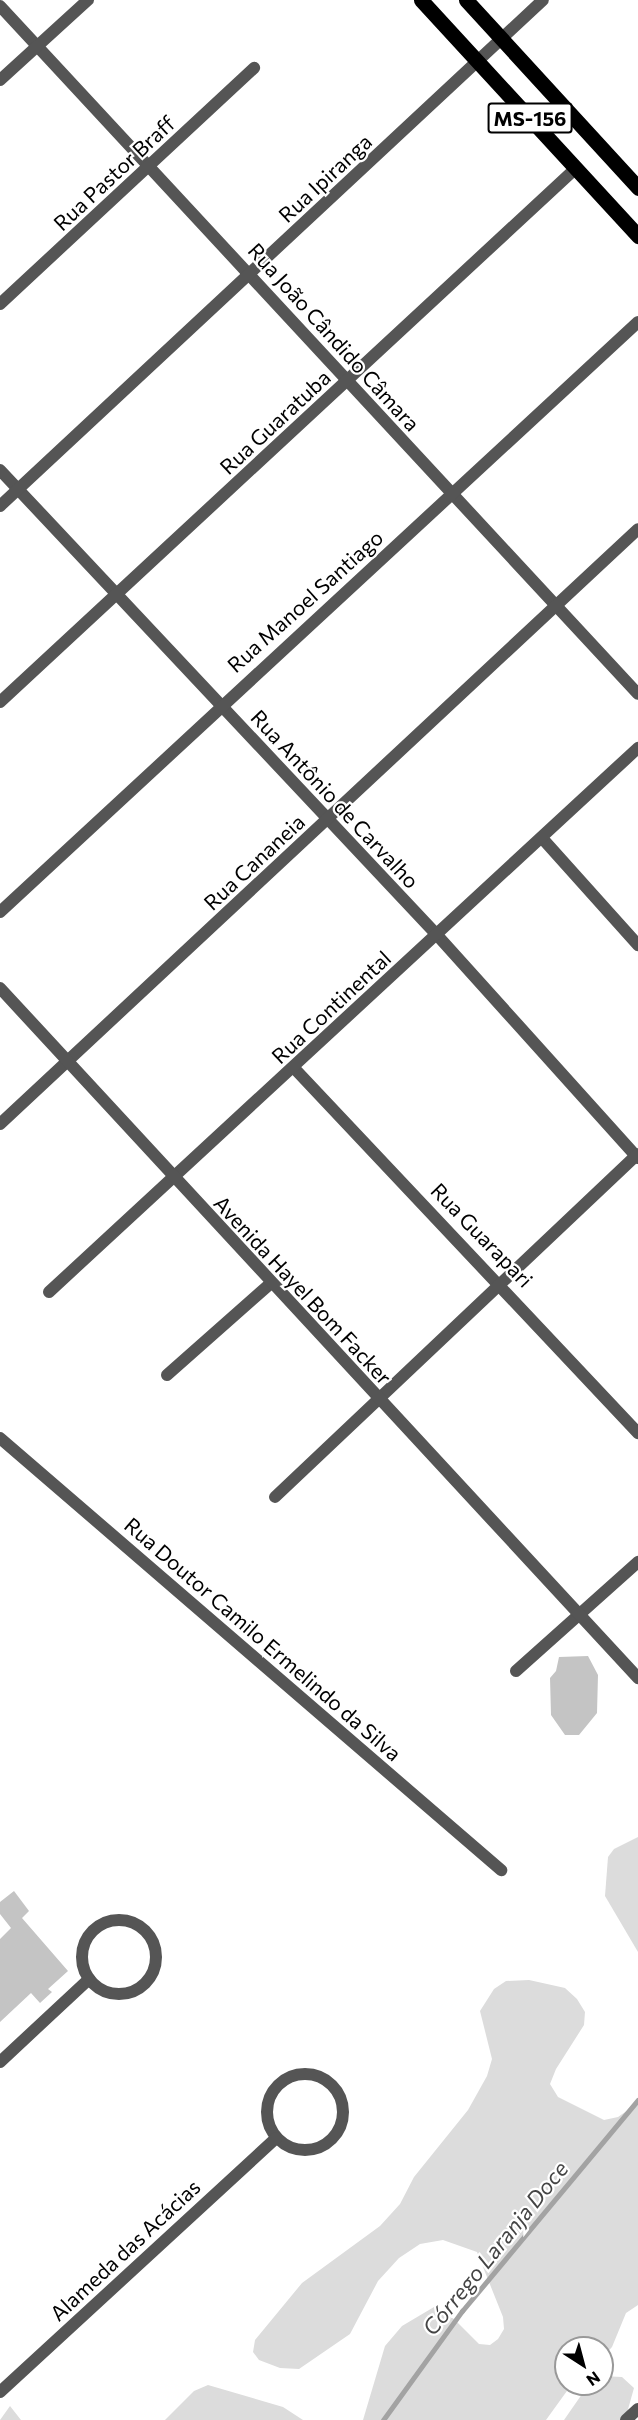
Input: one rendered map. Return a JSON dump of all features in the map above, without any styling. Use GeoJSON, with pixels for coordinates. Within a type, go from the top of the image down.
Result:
{"type":"FeatureCollection","features":[{"type":"Feature","properties":{"kind":"main road","name":"MS-156"},"geometry":{"type":"LineString","coordinates":[[421,0],[638,236]]}},
{"type":"Feature","properties":{"kind":"main road"},"geometry":{"type":"LineString","coordinates":[[466,0],[638,188]]}},
{"type":"Feature","properties":{"kind":"street"},"geometry":{"type":"LineString","coordinates":[[0,80],[88,0]]}},
{"type":"Feature","properties":{"kind":"street","name":"Rua Ipiranga"},"geometry":{"type":"LineString","coordinates":[[0,506],[543,0]]}},
{"type":"Feature","properties":{"kind":"street","name":"Rua João Cândido Câmara"},"geometry":{"type":"LineString","coordinates":[[0,6],[251,274],[346,382],[638,694]]}},
{"type":"Feature","properties":{"kind":"street","name":"Rua Pastor Braff"},"geometry":{"type":"LineString","coordinates":[[0,304],[254,68]]}},
{"type":"Feature","properties":{"kind":"street","name":"Rua Guaratuba"},"geometry":{"type":"LineString","coordinates":[[0,702],[576,168]]}},
{"type":"Feature","properties":{"kind":"street","name":"Rua Manoel Santiago"},"geometry":{"type":"LineString","coordinates":[[0,912],[220,705],[638,322]]}},
{"type":"Feature","properties":{"kind":"street","name":"Rua Antônio de Carvalho"},"geometry":{"type":"LineString","coordinates":[[0,470],[437,935],[637,1156]]}},
{"type":"Feature","properties":{"kind":"street","name":"Rua Cananeia"},"geometry":{"type":"LineString","coordinates":[[0,1124],[638,529]]}},
{"type":"Feature","properties":{"kind":"street","name":"Rua Continental"},"geometry":{"type":"LineString","coordinates":[[49,1292],[174,1180],[638,748]]}},
{"type":"Feature","properties":{"kind":"street"},"geometry":{"type":"LineString","coordinates":[[542,838],[638,945]]}},
{"type":"Feature","properties":{"kind":"street","name":"Avenida Hayel Bom Facker"},"geometry":{"type":"LineString","coordinates":[[0,988],[578,1618],[638,1678]]}},
{"type":"Feature","properties":{"kind":"street","name":"Rua Guarapari"},"geometry":{"type":"LineString","coordinates":[[294,1068],[501,1284],[638,1433]]}},
{"type":"Feature","properties":{"kind":"street"},"geometry":{"type":"LineString","coordinates":[[275,1497],[637,1156]]}},
{"type":"Feature","properties":{"kind":"street"},"geometry":{"type":"LineString","coordinates":[[167,1375],[271,1283]]}},
{"type":"Feature","properties":{"kind":"street","name":"Rua Doutor Camilo Ermelindo da Silva"},"geometry":{"type":"LineString","coordinates":[[0,1438],[501,1870]]}},
{"type":"Feature","properties":{"kind":"street"},"geometry":{"type":"LineString","coordinates":[[516,1671],[638,1562]]}},
{"type":"Feature","properties":{"kind":"street"},"geometry":{"type":"LineString","coordinates":[[109,1920],[134,1922],[152,1937],[157,1962],[145,1984],[135,1991],[110,1993],[89,1979],[84,1968],[84,1944],[99,1926],[109,1920]]}},
{"type":"Feature","properties":{"kind":"street"},"geometry":{"type":"LineString","coordinates":[[0,2061],[89,1979]]}},
{"type":"Feature","properties":{"kind":"street"},"geometry":{"type":"LineString","coordinates":[[296,2074],[315,2075],[332,2084],[340,2094],[344,2112],[340,2130],[332,2140],[322,2147],[297,2150],[276,2138],[267,2114],[274,2089],[296,2074]]}},
{"type":"Feature","properties":{"kind":"street","name":"Alameda das Acácias"},"geometry":{"type":"LineString","coordinates":[[0,2392],[276,2138]]}},
{"type":"Feature","properties":{"kind":"street"},"geometry":{"type":"LineString","coordinates":[[626,2420],[638,2409]]}},
{"type":"Feature","properties":{"kind":"shaded area"},"geometry":{"type":"Polygon","coordinates":[[[638,1837],[638,1952],[605,1896],[608,1857],[614,1849],[638,1837]]]}},
{"type":"Feature","properties":{"kind":"shaded area"},"geometry":{"type":"Polygon","coordinates":[[[529,1980],[565,1988],[577,1999],[585,2012],[584,2025],[556,2069],[550,2084],[558,2097],[604,2120],[618,2117],[638,2103],[638,2305],[626,2313],[614,2342],[614,2336],[554,2336],[554,2396],[563,2396],[546,2420],[363,2420],[385,2346],[402,2326],[434,2307],[454,2319],[479,2344],[490,2345],[498,2339],[504,2329],[503,2317],[477,2252],[443,2240],[420,2244],[399,2258],[378,2281],[350,2334],[299,2369],[280,2368],[259,2360],[253,2352],[255,2340],[302,2283],[380,2226],[400,2204],[414,2177],[468,2110],[487,2076],[492,2059],[480,2011],[494,1989],[506,1981],[529,1980]]]}},
{"type":"Feature","properties":{"kind":"shaded area"},"geometry":{"type":"Polygon","coordinates":[[[614,2377],[622,2377],[634,2388],[625,2420],[564,2420],[581,2396],[614,2396],[614,2377]]]}},
{"type":"Feature","properties":{"kind":"shaded area"},"geometry":{"type":"Polygon","coordinates":[[[208,2385],[283,2407],[303,2420],[165,2420],[194,2391],[208,2385]]]}},
{"type":"Feature","properties":{"kind":"shaded area"},"geometry":{"type":"Polygon","coordinates":[[[10,2406],[21,2420],[0,2420],[10,2406]]]}},
{"type":"Feature","properties":{"kind":"building"},"geometry":{"type":"Polygon","coordinates":[[[588,1656],[598,1675],[597,1713],[579,1735],[565,1735],[551,1715],[550,1678],[556,1671],[559,1657],[588,1656]]]}},
{"type":"Feature","properties":{"kind":"building"},"geometry":{"type":"Polygon","coordinates":[[[14,1891],[29,1911],[22,1918],[68,1971],[48,1989],[52,1992],[40,2003],[31,1993],[0,2022],[0,1939],[11,1928],[0,1914],[0,1902],[14,1891]]]}},
{"type":"Feature","properties":{"kind":"waterway","name":"Córrego Laranja Doce"},"geometry":{"type":"LineString","coordinates":[[383,2420],[462,2311],[638,2100]]}}]}
